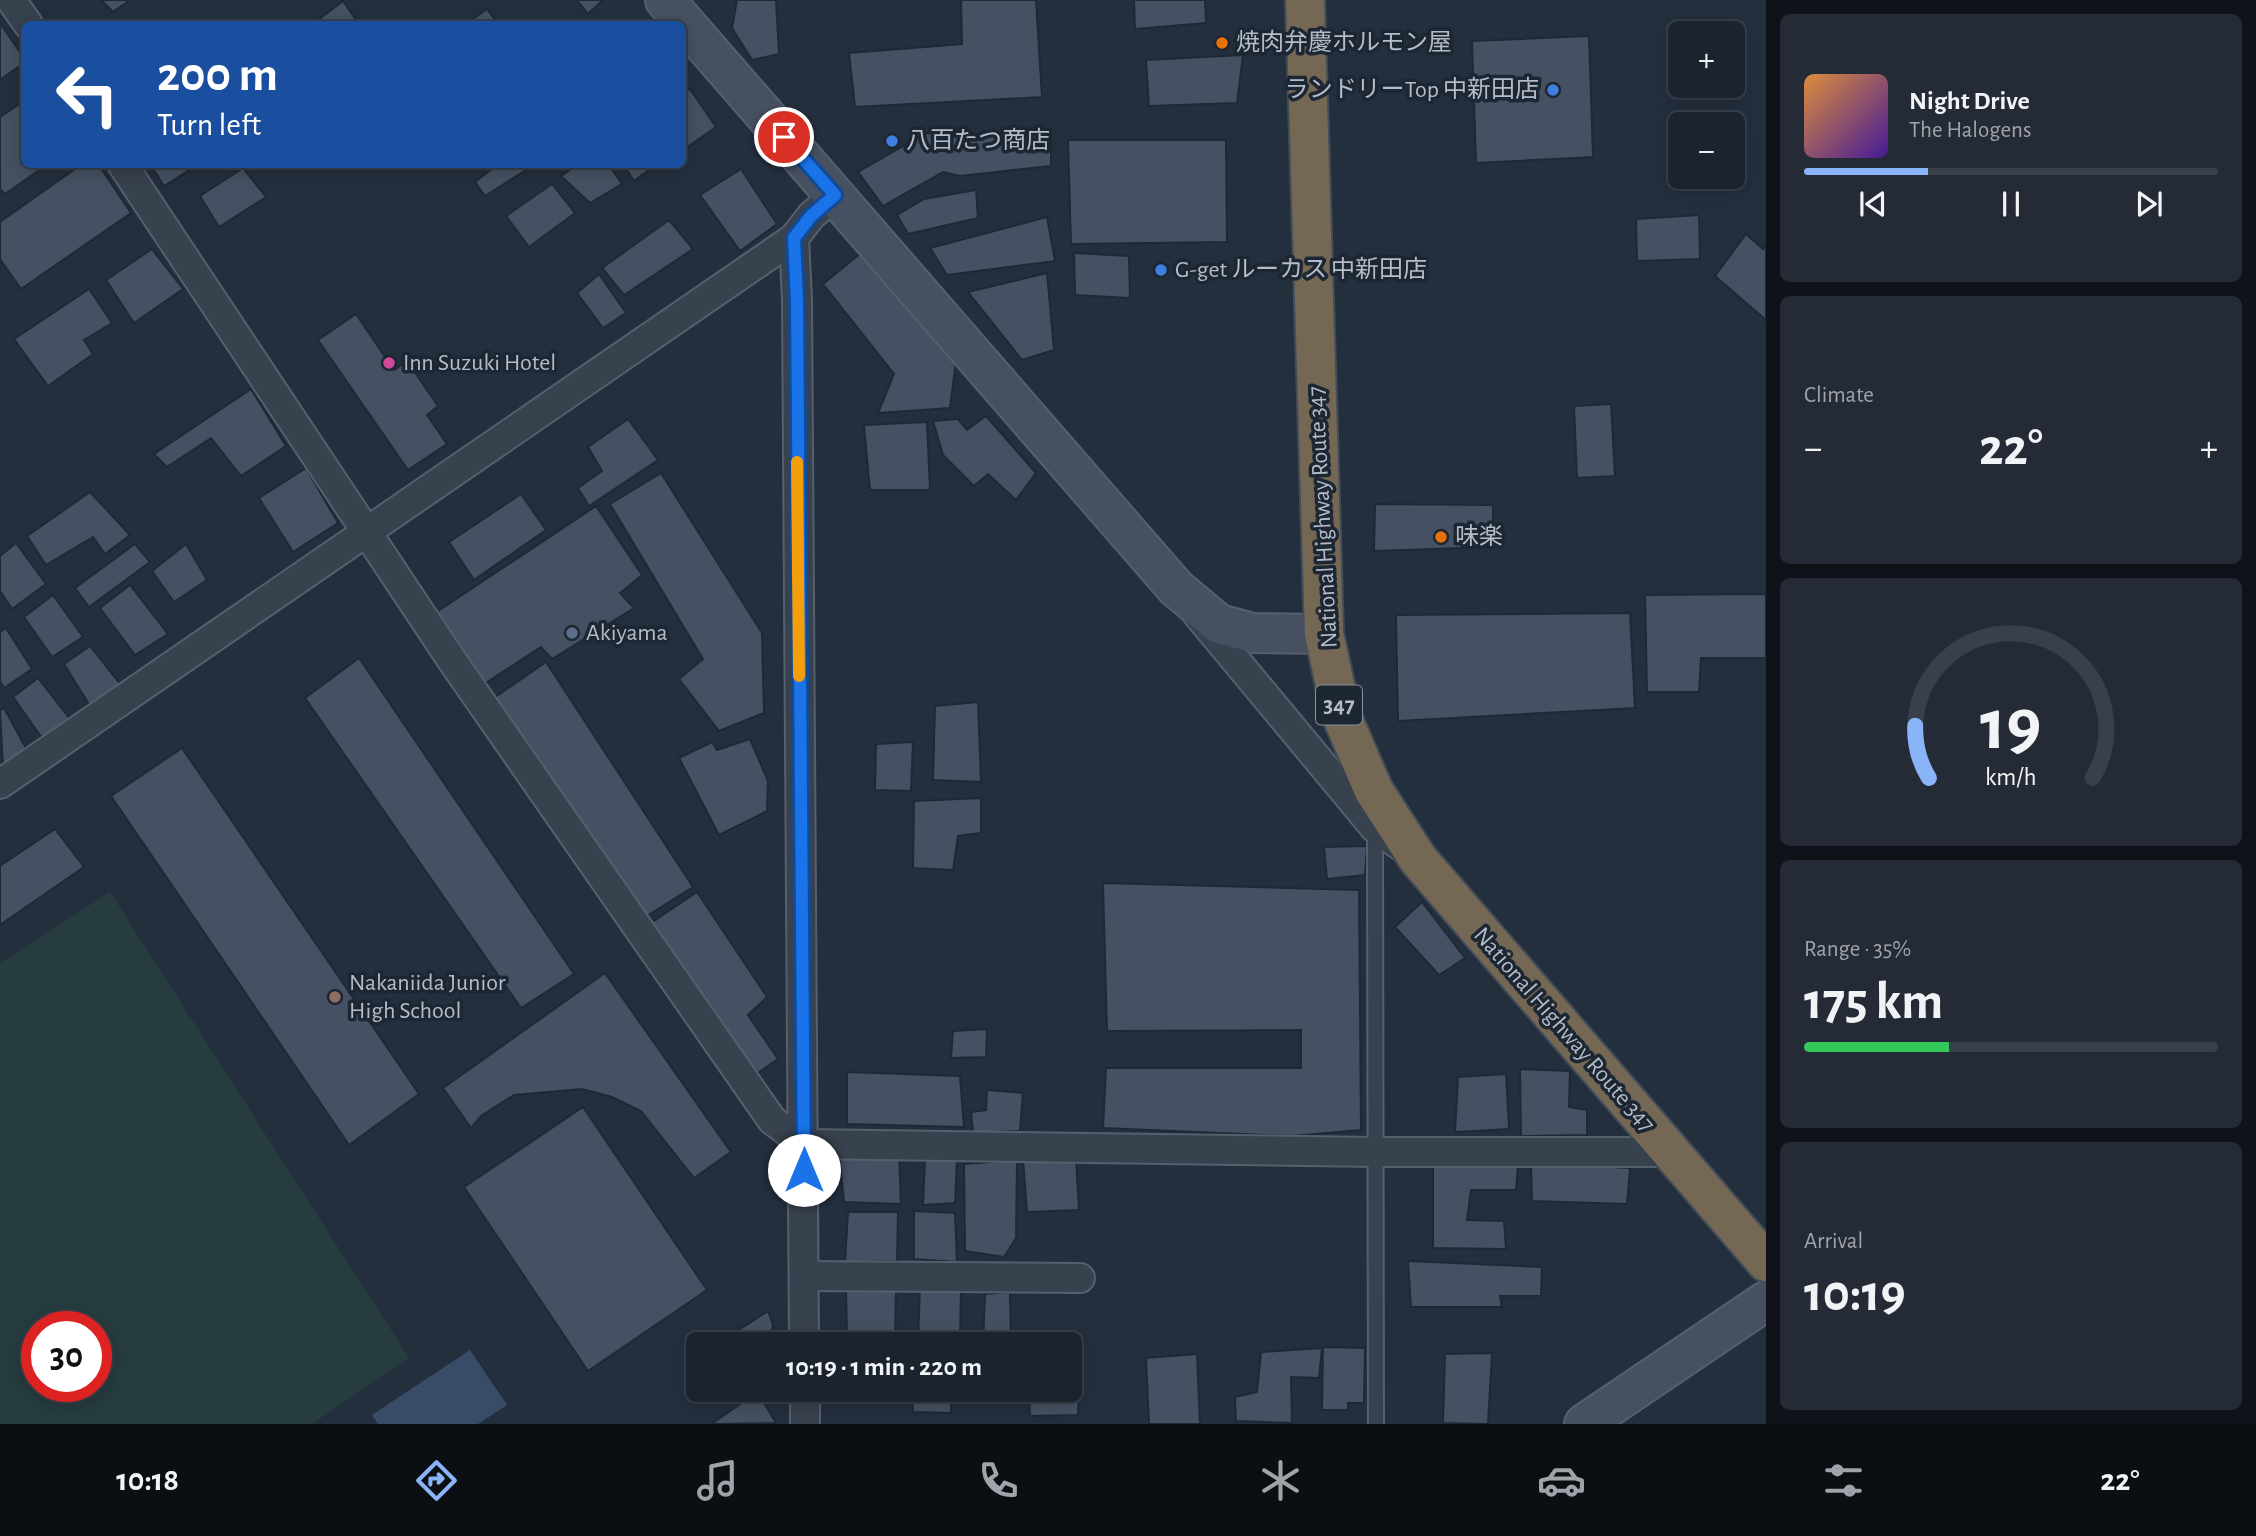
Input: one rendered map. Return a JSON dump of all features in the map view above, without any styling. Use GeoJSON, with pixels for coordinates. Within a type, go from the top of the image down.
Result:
{"type":"FeatureCollection","features":[{"type":"Feature","properties":{"kind":"highway","name":"National Highway Route 347"},"geometry":{"type":"LineString","coordinates":[[1305,0],[1324,634],[1342,717],[1374,791],[1418,859],[1668,1152],[1766,1262]]}},
{"type":"Feature","properties":{"kind":"street"},"geometry":{"type":"LineString","coordinates":[[12,0],[26,21]]}},
{"type":"Feature","properties":{"kind":"street"},"geometry":{"type":"LineString","coordinates":[[665,0],[683,21]]}},
{"type":"Feature","properties":{"kind":"street"},"geometry":{"type":"LineString","coordinates":[[686,24],[1176,588],[1375,828],[1418,859]]}},
{"type":"Feature","properties":{"kind":"street"},"geometry":{"type":"LineString","coordinates":[[125,168],[453,662],[772,1120],[804,1144],[1377,1152],[1668,1152]]}},
{"type":"Feature","properties":{"kind":"street"},"geometry":{"type":"LineString","coordinates":[[0,784],[794,238],[811,216],[835,195]]}},
{"type":"Feature","properties":{"kind":"street"},"geometry":{"type":"LineString","coordinates":[[794,238],[804,1332]]}},
{"type":"Feature","properties":{"kind":"street"},"geometry":{"type":"LineString","coordinates":[[1176,588],[1219,624],[1253,633],[1324,634]]}},
{"type":"Feature","properties":{"kind":"street"},"geometry":{"type":"LineString","coordinates":[[804,1276],[1080,1278]]}},
{"type":"Feature","properties":{"kind":"street"},"geometry":{"type":"LineString","coordinates":[[1584,1424],[1766,1301]]}},
{"type":"Feature","properties":{"kind":"street"},"geometry":{"type":"LineString","coordinates":[[805,1402],[805,1424]]}},
{"type":"Feature","properties":{"kind":"lane"},"geometry":{"type":"LineString","coordinates":[[1375,828],[1376,1424]]}},
{"type":"Feature","properties":{"kind":"green space"},"geometry":{"type":"Polygon","coordinates":[[[110,892],[409,1358],[312,1424],[0,1424],[0,963],[110,892]]]}},
{"type":"Feature","properties":{"kind":"water"},"geometry":{"type":"Polygon","coordinates":[[[470,1350],[507,1405],[478,1424],[378,1424],[372,1415],[470,1350]]]}},
{"type":"Feature","properties":{"kind":"building"},"geometry":{"type":"Polygon","coordinates":[[[101,0],[130,0],[113,12],[101,0]]]}},
{"type":"Feature","properties":{"kind":"building"},"geometry":{"type":"Polygon","coordinates":[[[577,0],[603,0],[588,14],[577,0]]]}},
{"type":"Feature","properties":{"kind":"building"},"geometry":{"type":"Polygon","coordinates":[[[737,0],[776,0],[779,54],[752,60],[732,28],[737,0]]]}},
{"type":"Feature","properties":{"kind":"building"},"geometry":{"type":"Polygon","coordinates":[[[961,0],[1036,0],[1042,97],[855,107],[849,53],[962,44],[961,0]]]}},
{"type":"Feature","properties":{"kind":"building"},"geometry":{"type":"Polygon","coordinates":[[[1134,0],[1205,0],[1206,23],[1135,29],[1134,0]]]}},
{"type":"Feature","properties":{"kind":"building"},"geometry":{"type":"Polygon","coordinates":[[[343,1],[357,21],[317,21],[343,1]]]}},
{"type":"Feature","properties":{"kind":"building"},"geometry":{"type":"Polygon","coordinates":[[[487,9],[496,21],[470,21],[487,9]]]}},
{"type":"Feature","properties":{"kind":"building"},"geometry":{"type":"Polygon","coordinates":[[[0,23],[21,54],[21,65],[0,80],[0,23]]]}},
{"type":"Feature","properties":{"kind":"building"},"geometry":{"type":"Polygon","coordinates":[[[1589,36],[1593,157],[1476,163],[1472,41],[1589,36]]]}},
{"type":"Feature","properties":{"kind":"building"},"geometry":{"type":"Polygon","coordinates":[[[1243,55],[1237,103],[1149,106],[1146,60],[1243,55]]]}},
{"type":"Feature","properties":{"kind":"building"},"geometry":{"type":"Polygon","coordinates":[[[690,89],[716,127],[686,148],[686,92],[690,89]]]}},
{"type":"Feature","properties":{"kind":"building"},"geometry":{"type":"Polygon","coordinates":[[[21,103],[21,168],[42,168],[5,194],[0,189],[0,117],[21,103]]]}},
{"type":"Feature","properties":{"kind":"building"},"geometry":{"type":"Polygon","coordinates":[[[926,133],[1051,135],[1051,166],[960,176],[943,172],[883,206],[858,172],[926,133]]]}},
{"type":"Feature","properties":{"kind":"building"},"geometry":{"type":"Polygon","coordinates":[[[1068,140],[1226,140],[1227,242],[1071,244],[1068,140]]]}},
{"type":"Feature","properties":{"kind":"building"},"geometry":{"type":"Polygon","coordinates":[[[76,168],[101,168],[131,213],[21,289],[0,259],[0,222],[76,168]]]}},
{"type":"Feature","properties":{"kind":"building"},"geometry":{"type":"Polygon","coordinates":[[[153,168],[193,168],[164,186],[153,168]]]}},
{"type":"Feature","properties":{"kind":"building"},"geometry":{"type":"Polygon","coordinates":[[[243,168],[266,197],[219,227],[200,196],[243,168]]]}},
{"type":"Feature","properties":{"kind":"building"},"geometry":{"type":"Polygon","coordinates":[[[493,168],[526,170],[485,196],[475,182],[493,168]]]}},
{"type":"Feature","properties":{"kind":"building"},"geometry":{"type":"Polygon","coordinates":[[[573,168],[611,168],[622,184],[590,203],[561,176],[573,168]]]}},
{"type":"Feature","properties":{"kind":"building"},"geometry":{"type":"Polygon","coordinates":[[[626,168],[652,168],[634,181],[626,168]]]}},
{"type":"Feature","properties":{"kind":"building"},"geometry":{"type":"Polygon","coordinates":[[[741,169],[777,224],[740,251],[700,195],[741,169]]]}},
{"type":"Feature","properties":{"kind":"building"},"geometry":{"type":"Polygon","coordinates":[[[552,184],[575,213],[529,247],[506,216],[552,184]]]}},
{"type":"Feature","properties":{"kind":"building"},"geometry":{"type":"Polygon","coordinates":[[[976,190],[978,218],[908,234],[897,215],[924,199],[976,190]]]}},
{"type":"Feature","properties":{"kind":"building"},"geometry":{"type":"Polygon","coordinates":[[[1699,215],[1700,259],[1637,261],[1636,219],[1699,215]]]}},
{"type":"Feature","properties":{"kind":"building"},"geometry":{"type":"Polygon","coordinates":[[[1047,217],[1055,261],[947,275],[930,248],[1047,217]]]}},
{"type":"Feature","properties":{"kind":"building"},"geometry":{"type":"Polygon","coordinates":[[[669,220],[693,249],[624,295],[602,268],[669,220]]]}},
{"type":"Feature","properties":{"kind":"building"},"geometry":{"type":"Polygon","coordinates":[[[1746,234],[1763,249],[1766,245],[1766,320],[1715,276],[1746,234]]]}},
{"type":"Feature","properties":{"kind":"building"},"geometry":{"type":"Polygon","coordinates":[[[152,249],[183,289],[134,323],[106,280],[152,249]]]}},
{"type":"Feature","properties":{"kind":"building"},"geometry":{"type":"Polygon","coordinates":[[[866,249],[956,361],[950,408],[878,413],[894,374],[823,284],[866,249]]]}},
{"type":"Feature","properties":{"kind":"building"},"geometry":{"type":"Polygon","coordinates":[[[1074,253],[1129,256],[1130,298],[1075,295],[1074,253]]]}},
{"type":"Feature","properties":{"kind":"building"},"geometry":{"type":"Polygon","coordinates":[[[1047,273],[1054,350],[1022,360],[968,292],[1047,273]]]}},
{"type":"Feature","properties":{"kind":"building"},"geometry":{"type":"Polygon","coordinates":[[[599,274],[626,313],[603,328],[577,293],[599,274]]]}},
{"type":"Feature","properties":{"kind":"building"},"geometry":{"type":"Polygon","coordinates":[[[89,289],[112,323],[84,340],[93,354],[48,386],[14,339],[89,289]]]}},
{"type":"Feature","properties":{"kind":"building"},"geometry":{"type":"Polygon","coordinates":[[[356,314],[394,370],[407,361],[438,406],[427,415],[447,444],[408,470],[318,340],[356,314]]]}},
{"type":"Feature","properties":{"kind":"building"},"geometry":{"type":"Polygon","coordinates":[[[251,389],[286,446],[241,476],[211,438],[167,467],[154,454],[251,389]]]}},
{"type":"Feature","properties":{"kind":"building"},"geometry":{"type":"Polygon","coordinates":[[[1611,404],[1615,476],[1577,478],[1574,406],[1611,404]]]}},
{"type":"Feature","properties":{"kind":"building"},"geometry":{"type":"Polygon","coordinates":[[[986,416],[1036,473],[1016,500],[988,474],[974,486],[943,455],[933,421],[958,419],[967,430],[986,416]]]}},
{"type":"Feature","properties":{"kind":"building"},"geometry":{"type":"Polygon","coordinates":[[[628,419],[658,460],[589,506],[578,488],[602,471],[588,447],[628,419]]]}},
{"type":"Feature","properties":{"kind":"building"},"geometry":{"type":"Polygon","coordinates":[[[927,422],[930,490],[870,490],[864,425],[927,422]]]}},
{"type":"Feature","properties":{"kind":"building"},"geometry":{"type":"Polygon","coordinates":[[[306,468],[338,523],[293,552],[259,498],[306,468]]]}},
{"type":"Feature","properties":{"kind":"building"},"geometry":{"type":"Polygon","coordinates":[[[661,473],[762,633],[764,713],[719,731],[679,679],[703,659],[610,504],[661,473]]]}},
{"type":"Feature","properties":{"kind":"building"},"geometry":{"type":"Polygon","coordinates":[[[90,492],[130,535],[105,554],[93,537],[46,565],[27,536],[90,492]]]}},
{"type":"Feature","properties":{"kind":"building"},"geometry":{"type":"Polygon","coordinates":[[[521,494],[546,530],[474,580],[449,542],[521,494]]]}},
{"type":"Feature","properties":{"kind":"building"},"geometry":{"type":"Polygon","coordinates":[[[1375,504],[1493,505],[1493,547],[1374,551],[1375,504]]]}},
{"type":"Feature","properties":{"kind":"building"},"geometry":{"type":"Polygon","coordinates":[[[596,506],[642,575],[620,593],[634,608],[552,659],[541,647],[478,688],[429,617],[596,506]]]}},
{"type":"Feature","properties":{"kind":"building"},"geometry":{"type":"Polygon","coordinates":[[[16,543],[46,584],[12,609],[0,591],[0,556],[16,543]]]}},
{"type":"Feature","properties":{"kind":"building"},"geometry":{"type":"Polygon","coordinates":[[[135,544],[150,562],[89,607],[75,588],[135,544]]]}},
{"type":"Feature","properties":{"kind":"building"},"geometry":{"type":"Polygon","coordinates":[[[186,544],[207,580],[174,602],[152,571],[186,544]]]}},
{"type":"Feature","properties":{"kind":"building"},"geometry":{"type":"Polygon","coordinates":[[[130,585],[168,634],[135,655],[100,608],[130,585]]]}},
{"type":"Feature","properties":{"kind":"building"},"geometry":{"type":"Polygon","coordinates":[[[1766,594],[1766,658],[1701,658],[1699,692],[1647,692],[1645,595],[1766,594]]]}},
{"type":"Feature","properties":{"kind":"building"},"geometry":{"type":"Polygon","coordinates":[[[53,595],[83,637],[52,657],[24,617],[53,595]]]}},
{"type":"Feature","properties":{"kind":"building"},"geometry":{"type":"Polygon","coordinates":[[[1630,613],[1635,708],[1398,721],[1396,615],[1630,613]]]}},
{"type":"Feature","properties":{"kind":"building"},"geometry":{"type":"Polygon","coordinates":[[[6,628],[32,669],[4,688],[0,681],[0,632],[6,628]]]}},
{"type":"Feature","properties":{"kind":"building"},"geometry":{"type":"Polygon","coordinates":[[[90,646],[120,684],[90,706],[64,664],[90,646]]]}},
{"type":"Feature","properties":{"kind":"building"},"geometry":{"type":"Polygon","coordinates":[[[359,658],[574,974],[521,1008],[305,698],[359,658]]]}},
{"type":"Feature","properties":{"kind":"building"},"geometry":{"type":"Polygon","coordinates":[[[546,662],[693,887],[642,919],[488,702],[546,662]]]}},
{"type":"Feature","properties":{"kind":"building"},"geometry":{"type":"Polygon","coordinates":[[[38,678],[70,719],[42,738],[13,697],[38,678]]]}},
{"type":"Feature","properties":{"kind":"building"},"geometry":{"type":"Polygon","coordinates":[[[978,702],[981,782],[933,780],[935,706],[978,702]]]}},
{"type":"Feature","properties":{"kind":"building"},"geometry":{"type":"Polygon","coordinates":[[[4,708],[27,750],[3,766],[0,711],[4,708]]]}},
{"type":"Feature","properties":{"kind":"building"},"geometry":{"type":"Polygon","coordinates":[[[750,739],[768,781],[767,811],[719,835],[679,758],[712,742],[717,750],[750,739]]]}},
{"type":"Feature","properties":{"kind":"building"},"geometry":{"type":"Polygon","coordinates":[[[913,742],[911,791],[875,790],[876,744],[913,742]]]}},
{"type":"Feature","properties":{"kind":"building"},"geometry":{"type":"Polygon","coordinates":[[[182,748],[419,1094],[349,1145],[111,796],[182,748]]]}},
{"type":"Feature","properties":{"kind":"building"},"geometry":{"type":"Polygon","coordinates":[[[981,798],[981,833],[958,836],[953,870],[913,868],[914,801],[981,798]]]}},
{"type":"Feature","properties":{"kind":"building"},"geometry":{"type":"Polygon","coordinates":[[[55,829],[84,867],[0,925],[0,866],[55,829]]]}},
{"type":"Feature","properties":{"kind":"building"},"geometry":{"type":"Polygon","coordinates":[[[1367,846],[1365,875],[1327,879],[1324,847],[1367,846]]]}},
{"type":"Feature","properties":{"kind":"building"},"geometry":{"type":"Polygon","coordinates":[[[1103,883],[1359,890],[1361,1130],[1292,1136],[1103,1128],[1106,1068],[1301,1068],[1301,1030],[1107,1031],[1103,883]]]}},
{"type":"Feature","properties":{"kind":"building"},"geometry":{"type":"Polygon","coordinates":[[[697,892],[767,997],[748,1015],[778,1059],[751,1078],[645,927],[697,892]]]}},
{"type":"Feature","properties":{"kind":"building"},"geometry":{"type":"Polygon","coordinates":[[[1422,902],[1465,958],[1439,975],[1395,927],[1422,902]]]}},
{"type":"Feature","properties":{"kind":"building"},"geometry":{"type":"Polygon","coordinates":[[[605,973],[731,1152],[694,1178],[641,1111],[612,1097],[582,1089],[514,1095],[481,1116],[471,1128],[443,1088],[605,973]]]}},
{"type":"Feature","properties":{"kind":"building"},"geometry":{"type":"Polygon","coordinates":[[[987,1029],[986,1057],[951,1058],[953,1031],[987,1029]]]}},
{"type":"Feature","properties":{"kind":"building"},"geometry":{"type":"Polygon","coordinates":[[[1520,1069],[1570,1071],[1569,1107],[1587,1110],[1587,1135],[1521,1136],[1520,1069]]]}},
{"type":"Feature","properties":{"kind":"building"},"geometry":{"type":"Polygon","coordinates":[[[847,1072],[960,1076],[964,1127],[847,1124],[847,1072]]]}},
{"type":"Feature","properties":{"kind":"building"},"geometry":{"type":"Polygon","coordinates":[[[1506,1074],[1509,1129],[1455,1132],[1458,1077],[1506,1074]]]}},
{"type":"Feature","properties":{"kind":"building"},"geometry":{"type":"Polygon","coordinates":[[[987,1090],[1023,1093],[1020,1131],[973,1133],[971,1112],[986,1110],[987,1090]]]}},
{"type":"Feature","properties":{"kind":"building"},"geometry":{"type":"Polygon","coordinates":[[[583,1107],[707,1290],[588,1371],[464,1187],[583,1107]]]}},
{"type":"Feature","properties":{"kind":"building"},"geometry":{"type":"Polygon","coordinates":[[[899,1153],[901,1204],[844,1202],[839,1154],[899,1153]]]}},
{"type":"Feature","properties":{"kind":"building"},"geometry":{"type":"Polygon","coordinates":[[[925,1159],[957,1160],[955,1203],[923,1205],[925,1159]]]}},
{"type":"Feature","properties":{"kind":"building"},"geometry":{"type":"Polygon","coordinates":[[[1023,1159],[1076,1159],[1079,1210],[1027,1212],[1023,1159]]]}},
{"type":"Feature","properties":{"kind":"building"},"geometry":{"type":"Polygon","coordinates":[[[1017,1160],[1016,1238],[1004,1257],[965,1251],[964,1164],[1017,1160]]]}},
{"type":"Feature","properties":{"kind":"building"},"geometry":{"type":"Polygon","coordinates":[[[1531,1163],[1630,1168],[1627,1204],[1532,1201],[1531,1163]]]}},
{"type":"Feature","properties":{"kind":"building"},"geometry":{"type":"Polygon","coordinates":[[[1518,1164],[1516,1190],[1471,1190],[1467,1220],[1504,1221],[1506,1249],[1433,1248],[1433,1165],[1518,1164]]]}},
{"type":"Feature","properties":{"kind":"building"},"geometry":{"type":"Polygon","coordinates":[[[914,1211],[955,1213],[957,1262],[914,1259],[914,1211]]]}},
{"type":"Feature","properties":{"kind":"building"},"geometry":{"type":"Polygon","coordinates":[[[848,1212],[898,1212],[897,1261],[845,1262],[848,1212]]]}},
{"type":"Feature","properties":{"kind":"building"},"geometry":{"type":"Polygon","coordinates":[[[1408,1261],[1542,1267],[1541,1296],[1500,1296],[1502,1307],[1411,1307],[1408,1261]]]}},
{"type":"Feature","properties":{"kind":"building"},"geometry":{"type":"Polygon","coordinates":[[[896,1287],[895,1332],[847,1332],[846,1288],[896,1287]]]}},
{"type":"Feature","properties":{"kind":"building"},"geometry":{"type":"Polygon","coordinates":[[[920,1287],[961,1287],[960,1332],[918,1332],[920,1287]]]}},
{"type":"Feature","properties":{"kind":"building"},"geometry":{"type":"Polygon","coordinates":[[[1010,1292],[1011,1332],[983,1332],[985,1294],[1010,1292]]]}},
{"type":"Feature","properties":{"kind":"building"},"geometry":{"type":"Polygon","coordinates":[[[768,1311],[773,1325],[772,1332],[736,1332],[768,1311]]]}},
{"type":"Feature","properties":{"kind":"building"},"geometry":{"type":"Polygon","coordinates":[[[1323,1347],[1365,1348],[1364,1403],[1348,1403],[1348,1410],[1322,1410],[1323,1347]]]}},
{"type":"Feature","properties":{"kind":"building"},"geometry":{"type":"Polygon","coordinates":[[[1322,1348],[1319,1378],[1291,1377],[1292,1423],[1236,1421],[1235,1397],[1257,1392],[1261,1352],[1322,1348]]]}},
{"type":"Feature","properties":{"kind":"building"},"geometry":{"type":"Polygon","coordinates":[[[1492,1353],[1488,1424],[1443,1423],[1445,1354],[1492,1353]]]}},
{"type":"Feature","properties":{"kind":"building"},"geometry":{"type":"Polygon","coordinates":[[[1197,1354],[1200,1424],[1149,1424],[1146,1358],[1197,1354]]]}},
{"type":"Feature","properties":{"kind":"building"},"geometry":{"type":"Polygon","coordinates":[[[743,1402],[764,1402],[776,1423],[711,1424],[743,1402]]]}},
{"type":"Feature","properties":{"kind":"building"},"geometry":{"type":"Polygon","coordinates":[[[912,1402],[951,1402],[951,1413],[913,1412],[912,1402]]]}},
{"type":"Feature","properties":{"kind":"building"},"geometry":{"type":"Polygon","coordinates":[[[1029,1402],[1078,1402],[1078,1415],[1030,1416],[1029,1402]]]}},
{"type":"Feature","properties":{"kind":"slow traffic"},"geometry":{"type":"LineString","coordinates":[[797,462],[799,676]]}},
{"type":"Feature","properties":{"kind":"place","name":"焼肉弁慶ホルモン屋"},"geometry":{"type":"Point","coordinates":[1222,43]}},
{"type":"Feature","properties":{"kind":"place","name":"ランドリーTop 中新田店"},"geometry":{"type":"Point","coordinates":[1553,90]}},
{"type":"Feature","properties":{"kind":"place","name":"八百たつ商店"},"geometry":{"type":"Point","coordinates":[892,141]}},
{"type":"Feature","properties":{"kind":"place","name":"G-get ルーカス 中新田店"},"geometry":{"type":"Point","coordinates":[1161,270]}},
{"type":"Feature","properties":{"kind":"place","name":"Inn Suzuki Hotel"},"geometry":{"type":"Point","coordinates":[389,363]}},
{"type":"Feature","properties":{"kind":"place","name":"味楽"},"geometry":{"type":"Point","coordinates":[1441,537]}},
{"type":"Feature","properties":{"kind":"place","name":"Akiyama"},"geometry":{"type":"Point","coordinates":[572,633]}},
{"type":"Feature","properties":{"kind":"place","name":"Nakaniida Junior High School"},"geometry":{"type":"Point","coordinates":[335,997]}},
{"type":"Feature","properties":{"kind":"route"},"geometry":{"type":"LineString","coordinates":[[784,137],[835,195],[811,216],[794,238],[797,300],[804,1170]]}}]}
